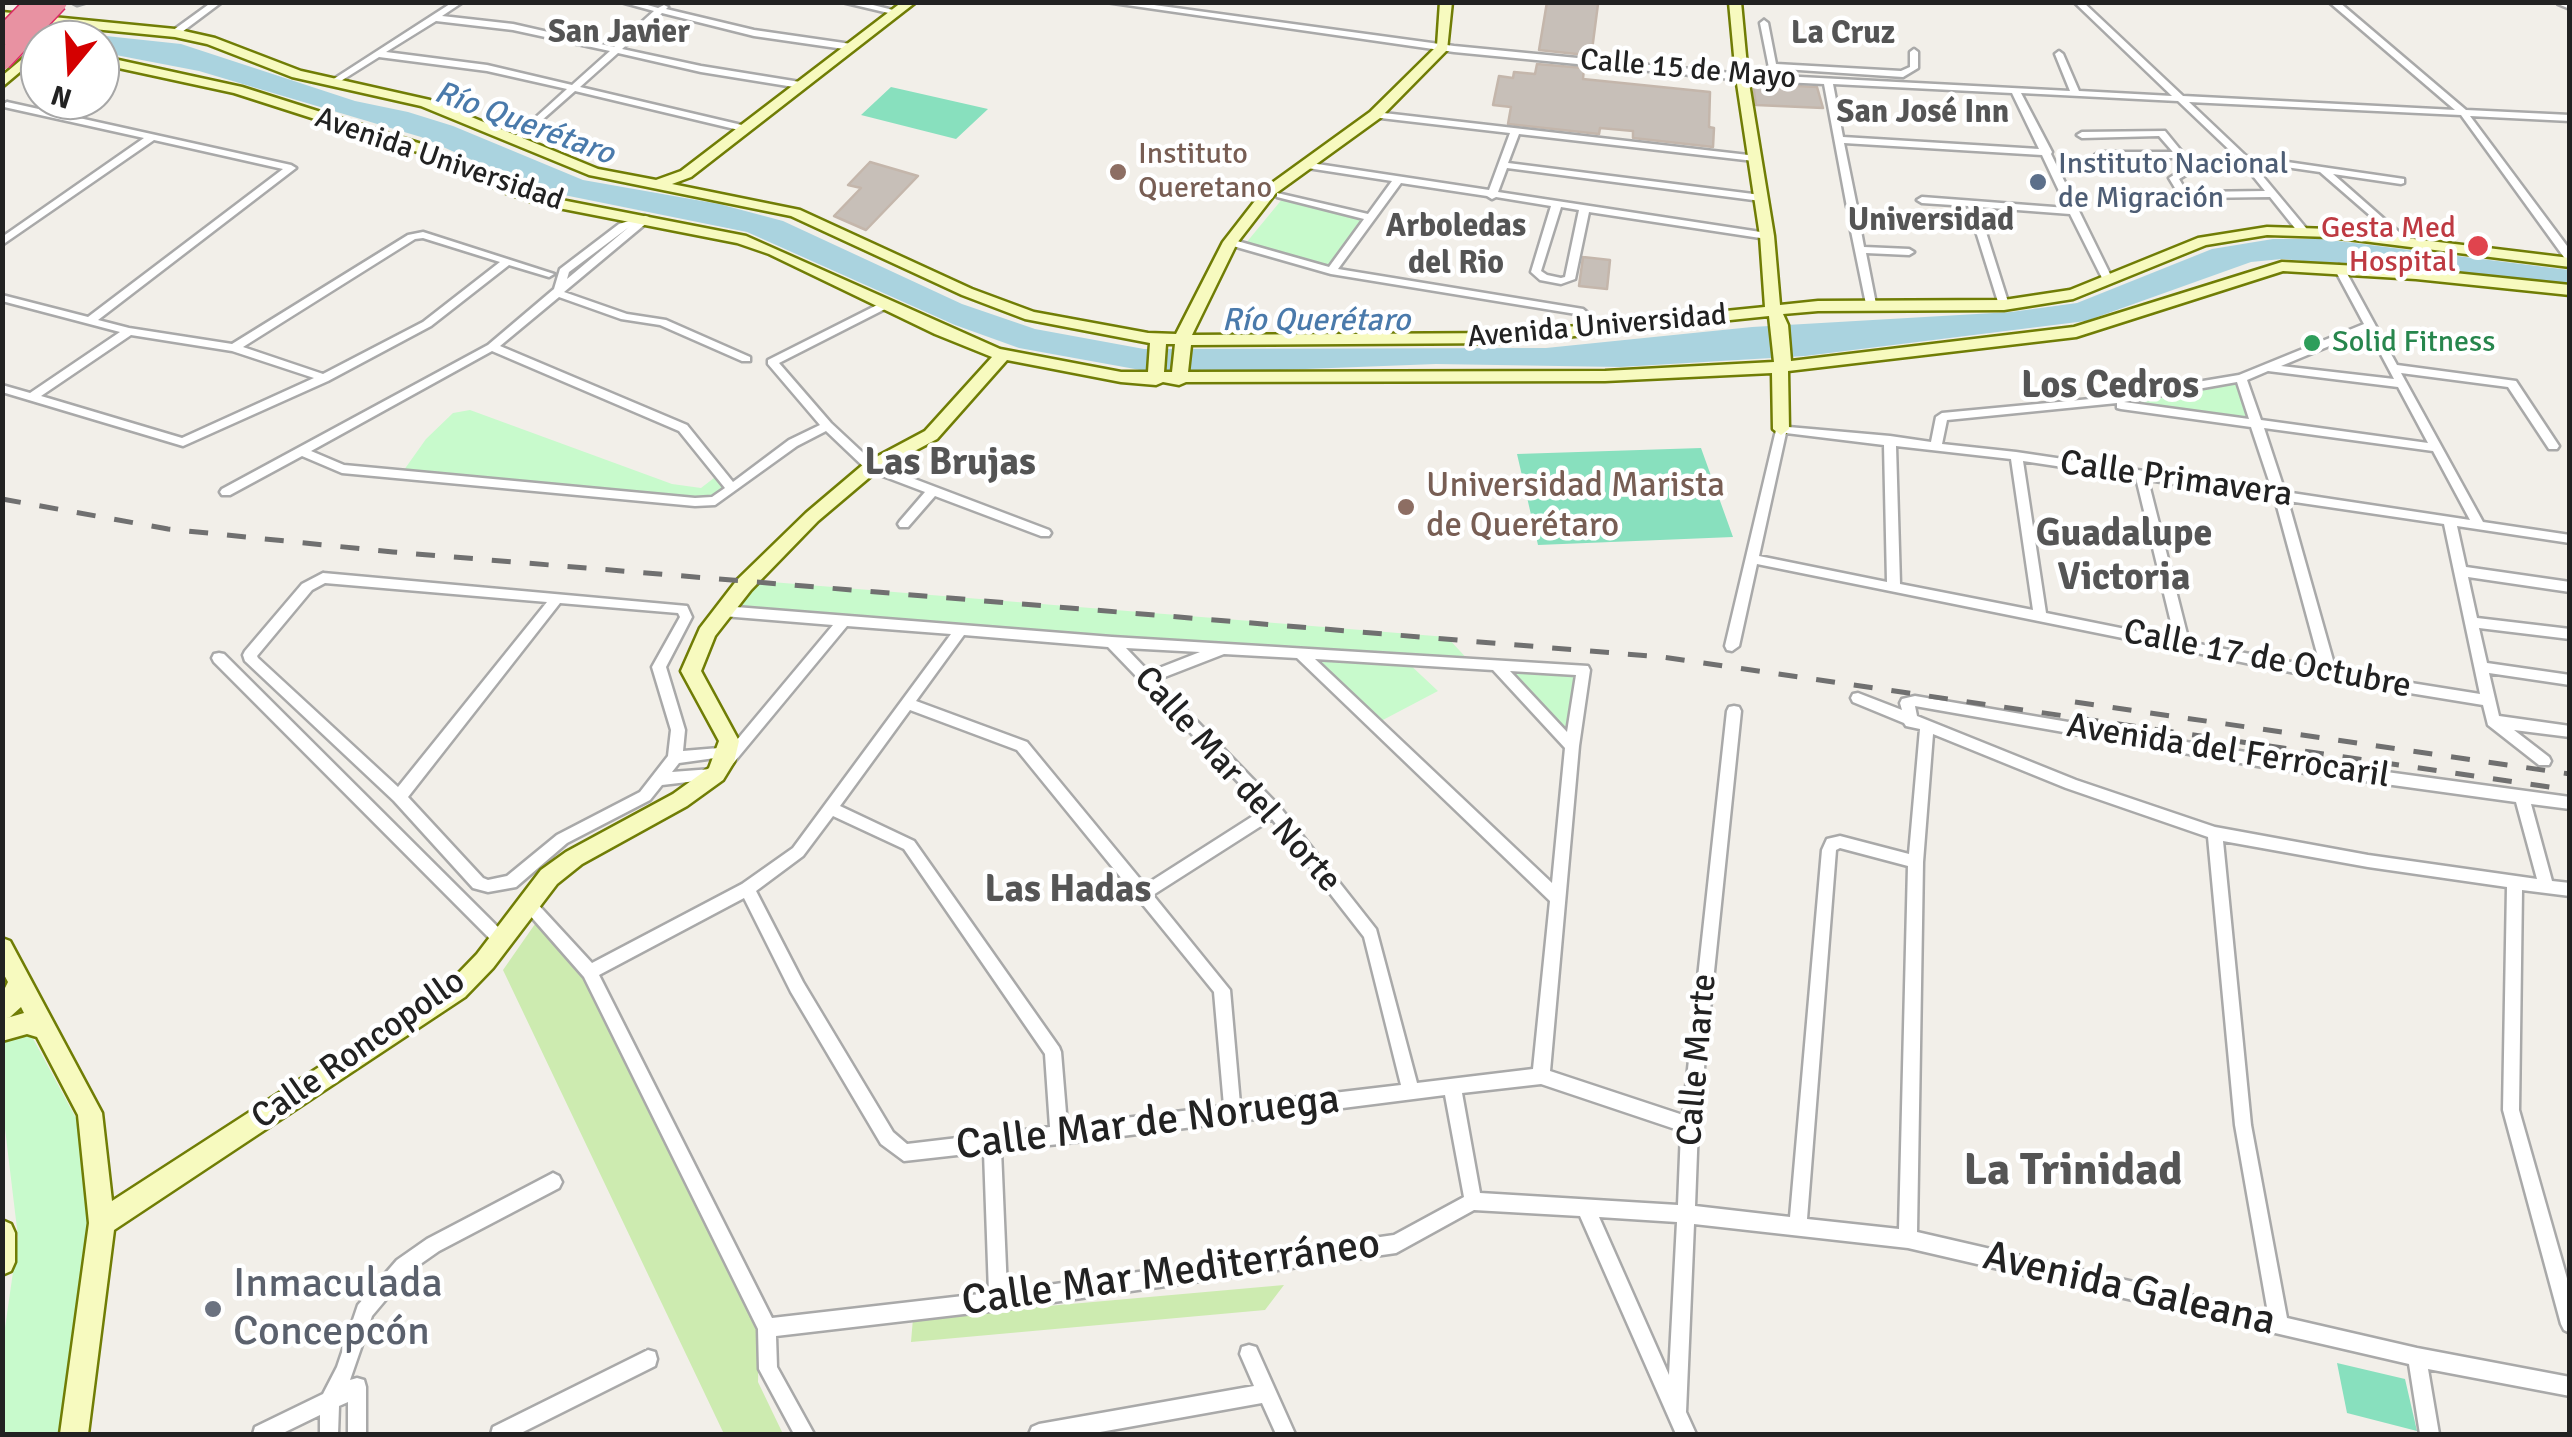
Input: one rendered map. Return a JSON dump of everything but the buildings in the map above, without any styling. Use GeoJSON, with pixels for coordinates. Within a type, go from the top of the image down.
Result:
{"type":"FeatureCollection","features":[{"type":"Feature","properties":{"kind":"highway"},"geometry":{"type":"LineString","coordinates":[[2,36],[35,2]]}},
{"type":"Feature","properties":{"kind":"highway"},"geometry":{"type":"LineString","coordinates":[[2,62],[58,2]]}},
{"type":"Feature","properties":{"kind":"main road"},"geometry":{"type":"LineString","coordinates":[[3,17],[14,2]]}},
{"type":"Feature","properties":{"kind":"main road"},"geometry":{"type":"LineString","coordinates":[[25,2],[58,2]]}},
{"type":"Feature","properties":{"kind":"main road"},"geometry":{"type":"LineString","coordinates":[[669,202],[743,128],[910,2]]}},
{"type":"Feature","properties":{"kind":"main road"},"geometry":{"type":"LineString","coordinates":[[1446,2],[1449,48]]}},
{"type":"Feature","properties":{"kind":"main road"},"geometry":{"type":"LineString","coordinates":[[1186,377],[1188,343],[1234,243],[1270,191],[1380,116],[1449,48],[1456,2]]}},
{"type":"Feature","properties":{"kind":"main road"},"geometry":{"type":"LineString","coordinates":[[1735,2],[1781,363],[1781,428]]}},
{"type":"Feature","properties":{"kind":"main road","name":"Avenida Universidad"},"geometry":{"type":"LineString","coordinates":[[3,17],[40,20]]}},
{"type":"Feature","properties":{"kind":"main road","name":"Avenida Universidad"},"geometry":{"type":"LineString","coordinates":[[120,28],[175,33],[297,74],[425,103],[669,202],[1002,355],[1082,371],[1186,377],[1605,376],[1781,363],[2076,332],[2115,323],[2271,268],[2338,268],[2570,290]]}},
{"type":"Feature","properties":{"kind":"main road"},"geometry":{"type":"LineString","coordinates":[[120,31],[140,30]]}},
{"type":"Feature","properties":{"kind":"main road","name":"Avenida Universidad"},"geometry":{"type":"LineString","coordinates":[[120,64],[238,90],[427,151],[508,189],[544,201],[669,202],[806,216],[967,292],[1030,316],[1159,344],[1507,338],[1776,318],[1871,304],[2004,305],[2060,298],[2202,241],[2268,231],[2302,230],[2570,260]]}},
{"type":"Feature","properties":{"kind":"main road"},"geometry":{"type":"LineString","coordinates":[[1234,243],[1310,166]]}},
{"type":"Feature","properties":{"kind":"main road"},"geometry":{"type":"LineString","coordinates":[[1157,376],[1159,344]]}},
{"type":"Feature","properties":{"kind":"main road"},"geometry":{"type":"LineString","coordinates":[[1214,376],[1220,345]]}},
{"type":"Feature","properties":{"kind":"main road"},"geometry":{"type":"LineString","coordinates":[[716,774],[729,741],[691,671],[698,650],[724,611],[812,517],[870,467],[931,435],[1002,355]]}},
{"type":"Feature","properties":{"kind":"main road","name":"Calle Roncopollo"},"geometry":{"type":"LineString","coordinates":[[102,1222],[457,990],[549,877],[574,858],[680,800],[716,774]]}},
{"type":"Feature","properties":{"kind":"main road"},"geometry":{"type":"LineString","coordinates":[[2,948],[90,1113],[102,1222],[74,1434]]}},
{"type":"Feature","properties":{"kind":"main road"},"geometry":{"type":"LineString","coordinates":[[2,1009],[13,1000],[20,982]]}},
{"type":"Feature","properties":{"kind":"main road"},"geometry":{"type":"LineString","coordinates":[[2,1030],[27,1023],[44,1028]]}},
{"type":"Feature","properties":{"kind":"main road"},"geometry":{"type":"LineString","coordinates":[[2,1233],[2,1262]]}},
{"type":"Feature","properties":{"kind":"street"},"geometry":{"type":"LineString","coordinates":[[175,33],[218,2]]}},
{"type":"Feature","properties":{"kind":"street"},"geometry":{"type":"LineString","coordinates":[[334,82],[459,2]]}},
{"type":"Feature","properties":{"kind":"street"},"geometry":{"type":"LineString","coordinates":[[626,2],[664,6],[754,33],[851,47]]}},
{"type":"Feature","properties":{"kind":"street"},"geometry":{"type":"LineString","coordinates":[[846,2],[897,12]]}},
{"type":"Feature","properties":{"kind":"street"},"geometry":{"type":"LineString","coordinates":[[1188,12],[1194,2]]}},
{"type":"Feature","properties":{"kind":"street"},"geometry":{"type":"LineString","coordinates":[[2078,2],[2242,158],[2302,230]]}},
{"type":"Feature","properties":{"kind":"street"},"geometry":{"type":"LineString","coordinates":[[2333,2],[2463,112],[2570,260]]}},
{"type":"Feature","properties":{"kind":"street"},"geometry":{"type":"LineString","coordinates":[[2561,2],[2570,7]]}},
{"type":"Feature","properties":{"kind":"street","name":"Calle 15 de Mayo"},"geometry":{"type":"LineString","coordinates":[[1113,3],[1449,48],[1742,77],[1874,79],[2015,91],[2180,96],[2570,118]]}},
{"type":"Feature","properties":{"kind":"street"},"geometry":{"type":"LineString","coordinates":[[516,140],[664,6]]}},
{"type":"Feature","properties":{"kind":"street"},"geometry":{"type":"LineString","coordinates":[[435,18],[513,28],[800,86]]}},
{"type":"Feature","properties":{"kind":"street"},"geometry":{"type":"LineString","coordinates":[[1764,22],[1772,66],[1874,79],[1912,71],[1914,52]]}},
{"type":"Feature","properties":{"kind":"street"},"geometry":{"type":"LineString","coordinates":[[378,54],[487,68],[743,128]]}},
{"type":"Feature","properties":{"kind":"street"},"geometry":{"type":"LineString","coordinates":[[2059,54],[2075,93]]}},
{"type":"Feature","properties":{"kind":"street"},"geometry":{"type":"LineString","coordinates":[[1828,81],[1852,207]]}},
{"type":"Feature","properties":{"kind":"street"},"geometry":{"type":"LineString","coordinates":[[2015,91],[2108,280]]}},
{"type":"Feature","properties":{"kind":"street"},"geometry":{"type":"LineString","coordinates":[[7,106],[291,168],[89,321]]}},
{"type":"Feature","properties":{"kind":"street"},"geometry":{"type":"LineString","coordinates":[[1380,116],[1754,158]]}},
{"type":"Feature","properties":{"kind":"street"},"geometry":{"type":"LineString","coordinates":[[1493,193],[1515,131]]}},
{"type":"Feature","properties":{"kind":"street"},"geometry":{"type":"LineString","coordinates":[[2082,135],[2162,134],[2190,172],[2174,178],[2187,193],[2272,194]]}},
{"type":"Feature","properties":{"kind":"street"},"geometry":{"type":"LineString","coordinates":[[2,242],[151,138]]}},
{"type":"Feature","properties":{"kind":"street"},"geometry":{"type":"LineString","coordinates":[[1840,140],[2046,152]]}},
{"type":"Feature","properties":{"kind":"street"},"geometry":{"type":"LineString","coordinates":[[2100,155],[2178,155]]}},
{"type":"Feature","properties":{"kind":"street"},"geometry":{"type":"LineString","coordinates":[[2242,158],[2400,181]]}},
{"type":"Feature","properties":{"kind":"street"},"geometry":{"type":"LineString","coordinates":[[1503,165],[1761,198]]}},
{"type":"Feature","properties":{"kind":"street"},"geometry":{"type":"LineString","coordinates":[[1310,166],[1766,236]]}},
{"type":"Feature","properties":{"kind":"street"},"geometry":{"type":"LineString","coordinates":[[2324,170],[2404,242]]}},
{"type":"Feature","properties":{"kind":"street"},"geometry":{"type":"LineString","coordinates":[[1331,271],[1397,182]]}},
{"type":"Feature","properties":{"kind":"street"},"geometry":{"type":"LineString","coordinates":[[1280,194],[1371,218]]}},
{"type":"Feature","properties":{"kind":"street"},"geometry":{"type":"LineString","coordinates":[[1922,200],[2074,211]]}},
{"type":"Feature","properties":{"kind":"street"},"geometry":{"type":"LineString","coordinates":[[226,492],[492,348],[669,202]]}},
{"type":"Feature","properties":{"kind":"street"},"geometry":{"type":"LineString","coordinates":[[1972,203],[2004,305]]}},
{"type":"Feature","properties":{"kind":"street"},"geometry":{"type":"LineString","coordinates":[[1556,206],[1536,272],[1561,281],[1570,279],[1584,210]]}},
{"type":"Feature","properties":{"kind":"street"},"geometry":{"type":"LineString","coordinates":[[1552,220],[1581,224]]}},
{"type":"Feature","properties":{"kind":"street"},"geometry":{"type":"LineString","coordinates":[[2,232],[26,225]]}},
{"type":"Feature","properties":{"kind":"street"},"geometry":{"type":"LineString","coordinates":[[1856,230],[1871,304]]}},
{"type":"Feature","properties":{"kind":"street"},"geometry":{"type":"LineString","coordinates":[[234,348],[412,237],[423,236],[549,274]]}},
{"type":"Feature","properties":{"kind":"street"},"geometry":{"type":"LineString","coordinates":[[1234,243],[1331,271],[1579,311],[1591,320],[1591,330]]}},
{"type":"Feature","properties":{"kind":"street"},"geometry":{"type":"LineString","coordinates":[[1860,250],[1909,252]]}},
{"type":"Feature","properties":{"kind":"street"},"geometry":{"type":"LineString","coordinates":[[2,388],[183,442],[324,378],[428,324],[507,262]]}},
{"type":"Feature","properties":{"kind":"street"},"geometry":{"type":"LineString","coordinates":[[2338,268],[2478,524]]}},
{"type":"Feature","properties":{"kind":"street"},"geometry":{"type":"LineString","coordinates":[[558,293],[626,316],[662,322],[746,359]]}},
{"type":"Feature","properties":{"kind":"street"},"geometry":{"type":"LineString","coordinates":[[2,298],[129,331],[234,348],[324,378]]}},
{"type":"Feature","properties":{"kind":"street"},"geometry":{"type":"LineString","coordinates":[[885,304],[772,362],[870,467],[1045,533]]}},
{"type":"Feature","properties":{"kind":"street"},"geometry":{"type":"LineString","coordinates":[[1936,446],[1942,417],[2101,402],[2241,378],[2369,326]]}},
{"type":"Feature","properties":{"kind":"street"},"geometry":{"type":"LineString","coordinates":[[32,397],[129,331]]}},
{"type":"Feature","properties":{"kind":"street"},"geometry":{"type":"LineString","coordinates":[[492,348],[683,428],[732,489]]}},
{"type":"Feature","properties":{"kind":"street"},"geometry":{"type":"LineString","coordinates":[[2267,367],[2402,384]]}},
{"type":"Feature","properties":{"kind":"street"},"geometry":{"type":"LineString","coordinates":[[2394,368],[2512,384],[2553,446]]}},
{"type":"Feature","properties":{"kind":"street"},"geometry":{"type":"LineString","coordinates":[[2241,378],[2280,495],[2330,675]]}},
{"type":"Feature","properties":{"kind":"street"},"geometry":{"type":"LineString","coordinates":[[2101,402],[2436,448]]}},
{"type":"Feature","properties":{"kind":"street"},"geometry":{"type":"LineString","coordinates":[[304,452],[342,469],[716,501],[793,444],[828,426]]}},
{"type":"Feature","properties":{"kind":"street"},"geometry":{"type":"LineString","coordinates":[[1732,646],[1781,428]]}},
{"type":"Feature","properties":{"kind":"street","name":"Calle Primavera"},"geometry":{"type":"LineString","coordinates":[[1781,428],[2016,456],[2570,539]]}},
{"type":"Feature","properties":{"kind":"street"},"geometry":{"type":"LineString","coordinates":[[1890,440],[1894,587]]}},
{"type":"Feature","properties":{"kind":"street"},"geometry":{"type":"LineString","coordinates":[[2016,456],[2040,616]]}},
{"type":"Feature","properties":{"kind":"street"},"geometry":{"type":"LineString","coordinates":[[2141,475],[2183,645]]}},
{"type":"Feature","properties":{"kind":"street"},"geometry":{"type":"LineString","coordinates":[[904,524],[932,492]]}},
{"type":"Feature","properties":{"kind":"street"},"geometry":{"type":"LineString","coordinates":[[2449,520],[2494,720],[2544,761]]}},
{"type":"Feature","properties":{"kind":"street","name":"Calle 17 de Octubre"},"geometry":{"type":"LineString","coordinates":[[1752,559],[2330,675],[2488,701]]}},
{"type":"Feature","properties":{"kind":"street"},"geometry":{"type":"LineString","coordinates":[[2459,570],[2570,587]]}},
{"type":"Feature","properties":{"kind":"street"},"geometry":{"type":"LineString","coordinates":[[323,578],[677,607],[686,612],[659,667],[678,730],[674,758],[662,779],[625,808],[562,839],[511,882],[488,886],[470,876],[399,796],[250,655],[307,587],[323,578]]}},
{"type":"Feature","properties":{"kind":"street"},"geometry":{"type":"LineString","coordinates":[[399,796],[557,598]]}},
{"type":"Feature","properties":{"kind":"street"},"geometry":{"type":"LineString","coordinates":[[724,611],[1112,642],[1583,670],[1572,746],[1541,1076]]}},
{"type":"Feature","properties":{"kind":"street"},"geometry":{"type":"LineString","coordinates":[[662,779],[716,774],[844,620]]}},
{"type":"Feature","properties":{"kind":"street"},"geometry":{"type":"LineString","coordinates":[[2470,622],[2570,634]]}},
{"type":"Feature","properties":{"kind":"street"},"geometry":{"type":"LineString","coordinates":[[590,972],[746,889],[798,852],[961,630]]}},
{"type":"Feature","properties":{"kind":"street","name":"Calle Mar del Norte"},"geometry":{"type":"LineString","coordinates":[[1112,642],[1274,810],[1371,934],[1411,1091]]}},
{"type":"Feature","properties":{"kind":"street"},"geometry":{"type":"LineString","coordinates":[[1147,678],[1227,647]]}},
{"type":"Feature","properties":{"kind":"street"},"geometry":{"type":"LineString","coordinates":[[1298,652],[1557,898]]}},
{"type":"Feature","properties":{"kind":"street"},"geometry":{"type":"LineString","coordinates":[[219,658],[501,940]]}},
{"type":"Feature","properties":{"kind":"street"},"geometry":{"type":"LineString","coordinates":[[1497,666],[1572,746]]}},
{"type":"Feature","properties":{"kind":"street"},"geometry":{"type":"LineString","coordinates":[[2480,667],[2570,680]]}},
{"type":"Feature","properties":{"kind":"street"},"geometry":{"type":"LineString","coordinates":[[1858,698],[1919,725],[2215,833],[2570,890]]}},
{"type":"Feature","properties":{"kind":"street","name":"Avenida del Ferrocaril"},"geometry":{"type":"LineString","coordinates":[[1919,725],[1907,704],[1915,701],[2269,762],[2570,803]]}},
{"type":"Feature","properties":{"kind":"street"},"geometry":{"type":"LineString","coordinates":[[908,704],[1022,746],[1222,990],[1233,1114]]}},
{"type":"Feature","properties":{"kind":"street","name":"Calle Marte"},"geometry":{"type":"LineString","coordinates":[[1676,1410],[1690,1126],[1734,711]]}},
{"type":"Feature","properties":{"kind":"street"},"geometry":{"type":"LineString","coordinates":[[2494,720],[2570,732]]}},
{"type":"Feature","properties":{"kind":"street"},"geometry":{"type":"LineString","coordinates":[[1908,1238],[1919,725]]}},
{"type":"Feature","properties":{"kind":"street"},"geometry":{"type":"LineString","coordinates":[[674,758],[727,750]]}},
{"type":"Feature","properties":{"kind":"street"},"geometry":{"type":"LineString","coordinates":[[2522,796],[2546,886]]}},
{"type":"Feature","properties":{"kind":"street"},"geometry":{"type":"LineString","coordinates":[[832,809],[908,845],[1053,1052],[1059,1136]]}},
{"type":"Feature","properties":{"kind":"street"},"geometry":{"type":"LineString","coordinates":[[1144,892],[1274,810]]}},
{"type":"Feature","properties":{"kind":"street"},"geometry":{"type":"LineString","coordinates":[[2215,833],[2244,1125],[2279,1326]]}},
{"type":"Feature","properties":{"kind":"street"},"geometry":{"type":"LineString","coordinates":[[1798,1226],[1828,850],[1832,843],[1840,842],[1916,862]]}},
{"type":"Feature","properties":{"kind":"street"},"geometry":{"type":"LineString","coordinates":[[2515,884],[2511,1110],[2570,1324]]}},
{"type":"Feature","properties":{"kind":"street","name":"Calle Mar de Noruega"},"geometry":{"type":"LineString","coordinates":[[746,889],[797,986],[887,1138],[904,1152],[1541,1076],[1690,1126]]}},
{"type":"Feature","properties":{"kind":"street"},"geometry":{"type":"LineString","coordinates":[[528,904],[590,972],[766,1328],[768,1369],[804,1434]]}},
{"type":"Feature","properties":{"kind":"street"},"geometry":{"type":"LineString","coordinates":[[1452,1086],[1473,1201],[1686,1214]]}},
{"type":"Feature","properties":{"kind":"street"},"geometry":{"type":"LineString","coordinates":[[992,1144],[998,1300]]}},
{"type":"Feature","properties":{"kind":"street"},"geometry":{"type":"LineString","coordinates":[[357,1434],[351,1379],[364,1311],[403,1266],[433,1245],[553,1182]]}},
{"type":"Feature","properties":{"kind":"street","name":"Calle Mar Mediterráneo"},"geometry":{"type":"LineString","coordinates":[[766,1328],[1396,1244],[1473,1201]]}},
{"type":"Feature","properties":{"kind":"street","name":"Calle Marte"},"geometry":{"type":"LineString","coordinates":[[1586,1209],[1686,1434]]}},
{"type":"Feature","properties":{"kind":"street","name":"Avenida Galeana"},"geometry":{"type":"LineString","coordinates":[[1686,1214],[1908,1238],[2279,1326],[2570,1387]]}},
{"type":"Feature","properties":{"kind":"street"},"geometry":{"type":"LineString","coordinates":[[1249,1354],[1286,1434]]}},
{"type":"Feature","properties":{"kind":"street"},"geometry":{"type":"LineString","coordinates":[[2417,1357],[2429,1434]]}},
{"type":"Feature","properties":{"kind":"street"},"geometry":{"type":"LineString","coordinates":[[500,1434],[648,1358]]}},
{"type":"Feature","properties":{"kind":"street"},"geometry":{"type":"LineString","coordinates":[[262,1434],[330,1399],[351,1379]]}},
{"type":"Feature","properties":{"kind":"street"},"geometry":{"type":"LineString","coordinates":[[1039,1434],[1265,1393]]}},
{"type":"Feature","properties":{"kind":"street"},"geometry":{"type":"LineString","coordinates":[[329,1434],[330,1399]]}},
{"type":"Feature","properties":{"kind":"green space"},"geometry":{"type":"Polygon","coordinates":[[[891,87],[988,109],[956,139],[861,115],[891,87]]]}},
{"type":"Feature","properties":{"kind":"green space"},"geometry":{"type":"Polygon","coordinates":[[[1283,198],[1364,219],[1328,267],[1246,243],[1283,198]]]}},
{"type":"Feature","properties":{"kind":"green space"},"geometry":{"type":"Polygon","coordinates":[[[2237,383],[2250,418],[2111,402],[2237,383]]]}},
{"type":"Feature","properties":{"kind":"green space"},"geometry":{"type":"Polygon","coordinates":[[[470,410],[672,484],[701,488],[723,471],[734,484],[716,499],[404,470],[426,439],[453,413],[470,410]]]}},
{"type":"Feature","properties":{"kind":"green space"},"geometry":{"type":"Polygon","coordinates":[[[1701,448],[1733,537],[1538,545],[1517,454],[1701,448]]]}},
{"type":"Feature","properties":{"kind":"green space"},"geometry":{"type":"Polygon","coordinates":[[[759,581],[1447,637],[1472,664],[1406,661],[1438,691],[1381,721],[1312,653],[723,611],[759,581]]]}},
{"type":"Feature","properties":{"kind":"green space"},"geometry":{"type":"Polygon","coordinates":[[[1498,665],[1581,671],[1569,742],[1498,665]]]}},
{"type":"Feature","properties":{"kind":"green space"},"geometry":{"type":"Polygon","coordinates":[[[535,924],[582,976],[759,1326],[758,1382],[783,1434],[724,1434],[503,970],[535,924]]]}},
{"type":"Feature","properties":{"kind":"green space"},"geometry":{"type":"Polygon","coordinates":[[[29,1031],[77,1120],[88,1228],[60,1434],[3,1434],[2,1349],[18,1237],[3,1112],[3,1035],[29,1031]]]}},
{"type":"Feature","properties":{"kind":"green space"},"geometry":{"type":"Polygon","coordinates":[[[1284,1285],[1265,1310],[911,1342],[913,1318],[1284,1285]]]}},
{"type":"Feature","properties":{"kind":"green space"},"geometry":{"type":"Polygon","coordinates":[[[2337,1363],[2405,1379],[2417,1431],[2347,1413],[2337,1363]]]}},
{"type":"Feature","properties":{"kind":"water"},"geometry":{"type":"Polygon","coordinates":[[[120,37],[181,44],[355,101],[408,112],[453,126],[583,180],[719,204],[783,221],[962,304],[1035,329],[1144,349],[1546,348],[1752,327],[2011,312],[2077,303],[2212,249],[2273,239],[2322,239],[2569,270],[2569,286],[2282,259],[2251,262],[2086,321],[1805,356],[1620,367],[1436,364],[1146,371],[1019,348],[955,325],[747,232],[554,193],[421,137],[199,71],[120,56],[120,37]]]}},
{"type":"Feature","properties":{"kind":"waterway","name":"Río Querétaro"},"geometry":{"type":"LineString","coordinates":[[2,48],[20,48]]}},
{"type":"Feature","properties":{"kind":"railway"},"geometry":{"type":"LineString","coordinates":[[2,499],[168,529],[393,552],[1662,657],[2570,790]]}},
{"type":"Feature","properties":{"kind":"railway"},"geometry":{"type":"LineString","coordinates":[[2075,702],[2570,774]]}},
{"type":"Feature","properties":{"kind":"place","name":"Instituto Queretano"},"geometry":{"type":"Point","coordinates":[1118,172]}},
{"type":"Feature","properties":{"kind":"place","name":"Instituto Nacional de Migración"},"geometry":{"type":"Point","coordinates":[2038,182]}},
{"type":"Feature","properties":{"kind":"place","name":"Gesta Med Hospital"},"geometry":{"type":"Point","coordinates":[2478,246]}},
{"type":"Feature","properties":{"kind":"place","name":"Solid Fitness"},"geometry":{"type":"Point","coordinates":[2312,343]}},
{"type":"Feature","properties":{"kind":"place","name":"Universidad Marista de Querétaro"},"geometry":{"type":"Point","coordinates":[1406,507]}},
{"type":"Feature","properties":{"kind":"place","name":"Inmaculada Concepcón"},"geometry":{"type":"Point","coordinates":[213,1309]}},
{"type":"Feature","properties":{"kind":"district","name":"San Javier"},"geometry":{"type":"Point","coordinates":[619,34]}},
{"type":"Feature","properties":{"kind":"district","name":"La Cruz"},"geometry":{"type":"Point","coordinates":[1843,35]}},
{"type":"Feature","properties":{"kind":"district","name":"San José Inn"},"geometry":{"type":"Point","coordinates":[1923,114]}},
{"type":"Feature","properties":{"kind":"district","name":"Universidad"},"geometry":{"type":"Point","coordinates":[1931,222]}},
{"type":"Feature","properties":{"kind":"district","name":"Arboledas del Rio"},"geometry":{"type":"Point","coordinates":[1456,246]}},
{"type":"Feature","properties":{"kind":"district","name":"Los Cedros"},"geometry":{"type":"Point","coordinates":[2110,387]}},
{"type":"Feature","properties":{"kind":"district","name":"Las Brujas"},"geometry":{"type":"Point","coordinates":[950,464]}},
{"type":"Feature","properties":{"kind":"district","name":"Guadalupe Victoria"},"geometry":{"type":"Point","coordinates":[2124,557]}},
{"type":"Feature","properties":{"kind":"district","name":"Las Hadas"},"geometry":{"type":"Point","coordinates":[1068,891]}},
{"type":"Feature","properties":{"kind":"district","name":"La Trinidad"},"geometry":{"type":"Point","coordinates":[2073,1172]}}]}
